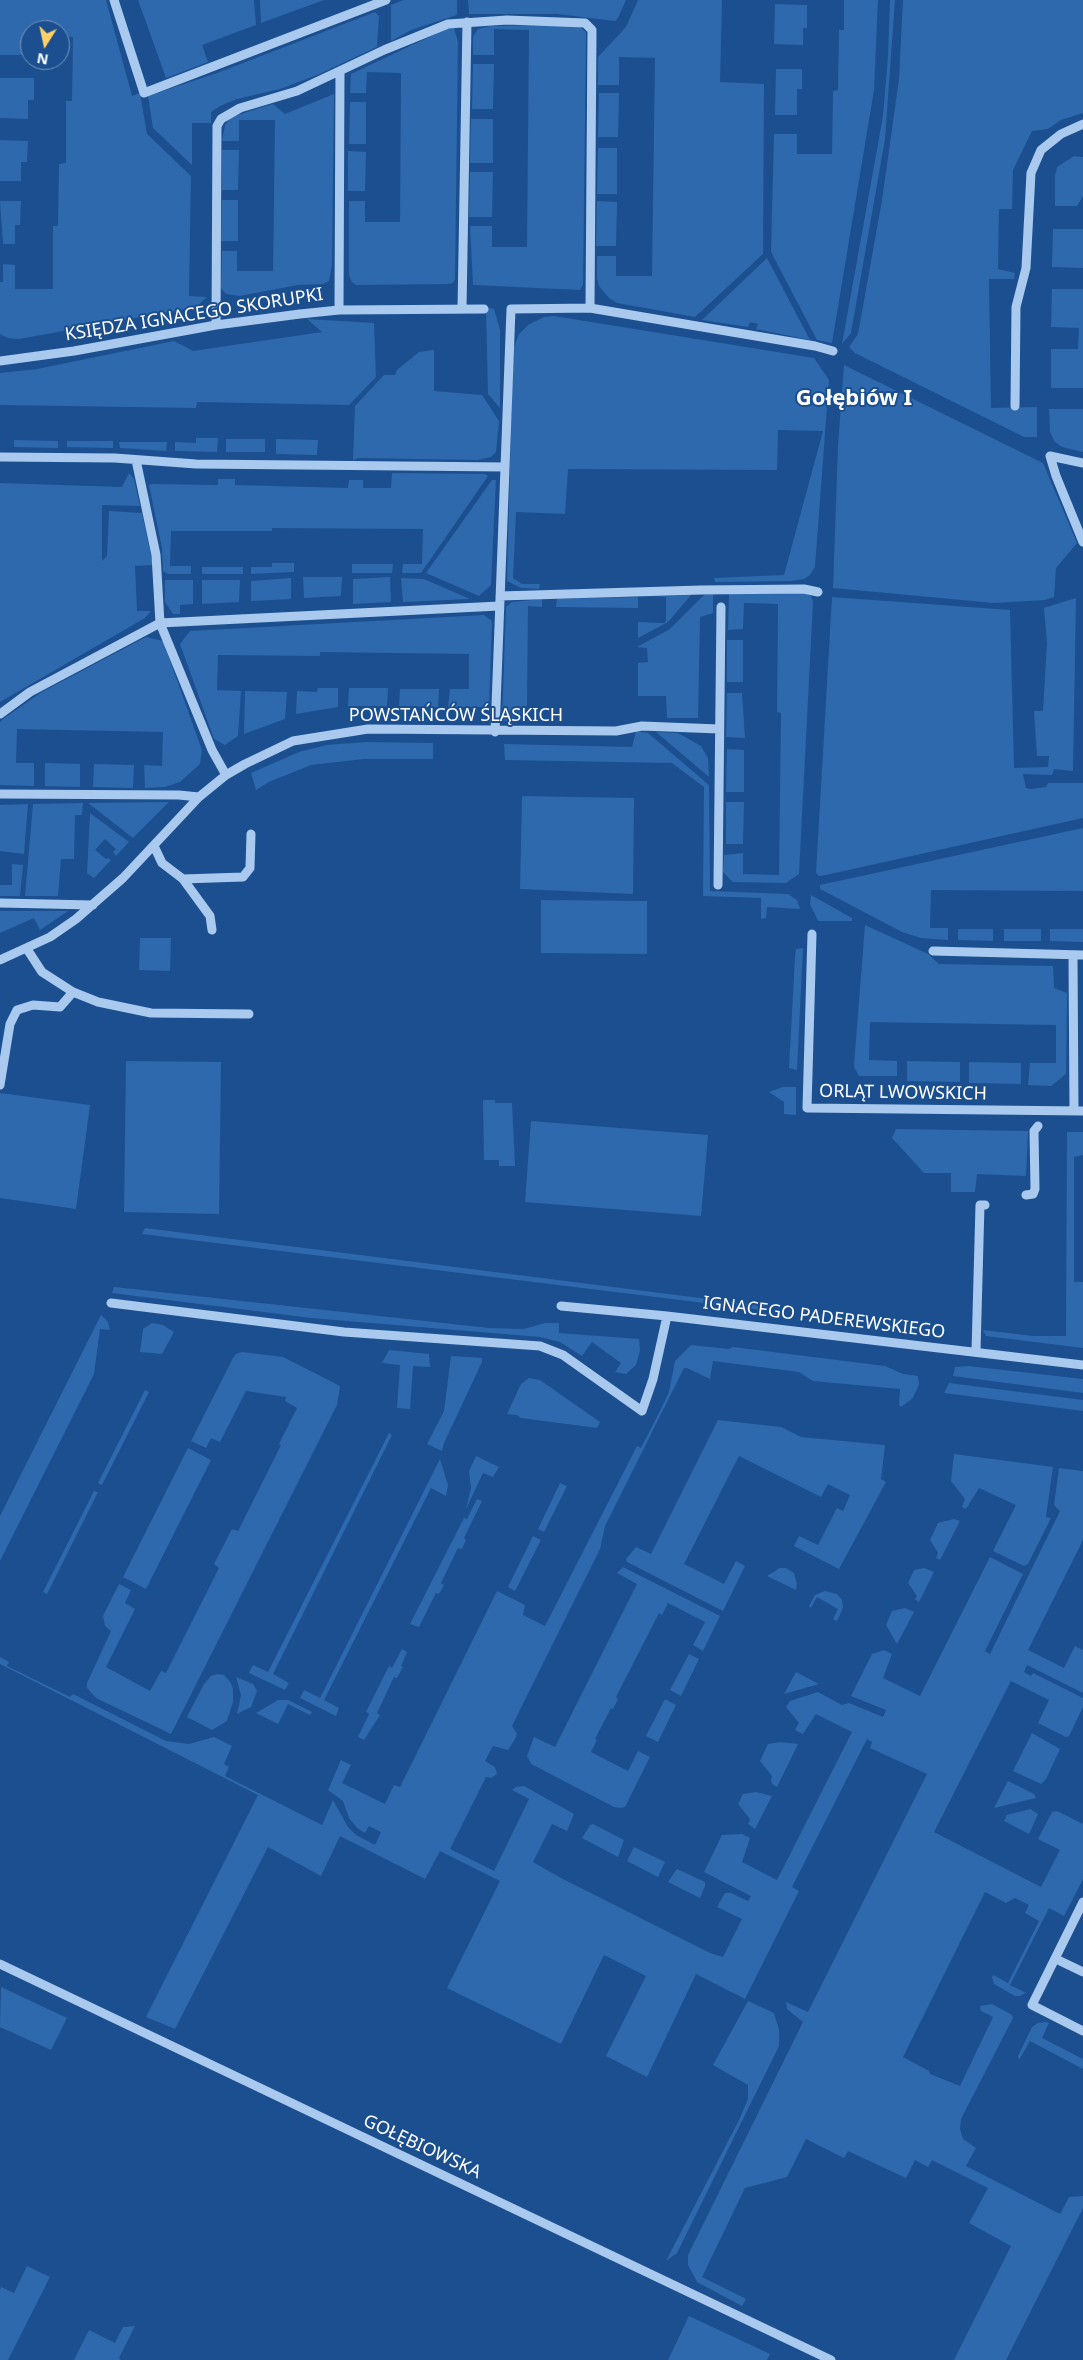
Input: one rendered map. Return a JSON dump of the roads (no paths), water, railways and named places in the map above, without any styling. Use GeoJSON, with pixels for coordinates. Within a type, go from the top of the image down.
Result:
{"type":"FeatureCollection","features":[{"type":"Feature","properties":{"kind":"street"},"geometry":{"type":"LineString","coordinates":[[114,0],[144,93],[386,0]]}},
{"type":"Feature","properties":{"kind":"street"},"geometry":{"type":"LineString","coordinates":[[216,325],[217,126],[221,119],[240,108],[297,91],[448,24],[507,20],[586,23],[592,30],[590,308]]}},
{"type":"Feature","properties":{"kind":"street"},"geometry":{"type":"LineString","coordinates":[[462,310],[467,22]]}},
{"type":"Feature","properties":{"kind":"street"},"geometry":{"type":"LineString","coordinates":[[340,72],[340,310]]}},
{"type":"Feature","properties":{"kind":"street"},"geometry":{"type":"LineString","coordinates":[[1015,406],[1016,307],[1026,268],[1031,173],[1040,150],[1061,134],[1083,124]]}},
{"type":"Feature","properties":{"kind":"street"},"geometry":{"type":"LineString","coordinates":[[494,732],[511,309],[590,308],[815,346],[833,351]]}},
{"type":"Feature","properties":{"kind":"street","name":"KSIĘDZA IGNACEGO SKORUPKI"},"geometry":{"type":"LineString","coordinates":[[0,360],[74,351],[216,325],[340,310],[484,309]]}},
{"type":"Feature","properties":{"kind":"street"},"geometry":{"type":"LineString","coordinates":[[1083,463],[1050,456],[1056,476],[1083,542]]}},
{"type":"Feature","properties":{"kind":"street"},"geometry":{"type":"LineString","coordinates":[[0,457],[136,460],[196,464],[505,466]]}},
{"type":"Feature","properties":{"kind":"street"},"geometry":{"type":"LineString","coordinates":[[136,460],[156,555],[160,623],[212,750],[226,775]]}},
{"type":"Feature","properties":{"kind":"street"},"geometry":{"type":"LineString","coordinates":[[0,714],[30,692],[160,623],[701,590],[804,589],[818,592]]}},
{"type":"Feature","properties":{"kind":"street"},"geometry":{"type":"LineString","coordinates":[[718,885],[721,607]]}},
{"type":"Feature","properties":{"kind":"street","name":"POWSTAŃCÓW ŚLĄSKICH"},"geometry":{"type":"LineString","coordinates":[[0,960],[50,937],[93,905],[154,846],[199,797],[226,775],[267,752],[293,742],[368,729],[494,732],[616,731],[642,726],[719,730]]}},
{"type":"Feature","properties":{"kind":"street"},"geometry":{"type":"LineString","coordinates":[[0,794],[179,795],[199,797]]}},
{"type":"Feature","properties":{"kind":"street"},"geometry":{"type":"LineString","coordinates":[[183,880],[246,876],[250,868],[252,834]]}},
{"type":"Feature","properties":{"kind":"street"},"geometry":{"type":"LineString","coordinates":[[154,846],[162,863],[183,880],[210,916],[212,930]]}},
{"type":"Feature","properties":{"kind":"street"},"geometry":{"type":"LineString","coordinates":[[0,903],[93,905]]}},
{"type":"Feature","properties":{"kind":"street","name":"ORLĄT LWOWSKICH"},"geometry":{"type":"LineString","coordinates":[[812,934],[807,1108],[1078,1111]]}},
{"type":"Feature","properties":{"kind":"street"},"geometry":{"type":"LineString","coordinates":[[27,949],[42,972],[73,992],[120,1008],[151,1013],[249,1014]]}},
{"type":"Feature","properties":{"kind":"street"},"geometry":{"type":"LineString","coordinates":[[934,951],[1083,955]]}},
{"type":"Feature","properties":{"kind":"street"},"geometry":{"type":"LineString","coordinates":[[1073,955],[1078,1111]]}},
{"type":"Feature","properties":{"kind":"street"},"geometry":{"type":"LineString","coordinates":[[0,1085],[13,1015],[26,1005],[60,1007],[73,992]]}},
{"type":"Feature","properties":{"kind":"street"},"geometry":{"type":"LineString","coordinates":[[1026,1195],[1033,1194],[1035,1189],[1034,1131],[1038,1126]]}},
{"type":"Feature","properties":{"kind":"street"},"geometry":{"type":"LineString","coordinates":[[976,1351],[980,1205],[985,1205]]}},
{"type":"Feature","properties":{"kind":"street"},"geometry":{"type":"LineString","coordinates":[[111,1303],[344,1332],[540,1346],[564,1355],[642,1411],[654,1379],[667,1316]]}},
{"type":"Feature","properties":{"kind":"street","name":"IGNACEGO PADEREWSKIEGO"},"geometry":{"type":"LineString","coordinates":[[561,1306],[667,1316],[1083,1364]]}},
{"type":"Feature","properties":{"kind":"street"},"geometry":{"type":"LineString","coordinates":[[1083,1902],[1032,2005],[1083,2031]]}},
{"type":"Feature","properties":{"kind":"street"},"geometry":{"type":"LineString","coordinates":[[1056,1959],[1083,1972]]}},
{"type":"Feature","properties":{"kind":"street","name":"GOŁĘBIOWSKA"},"geometry":{"type":"LineString","coordinates":[[0,1964],[831,2360]]}},
{"type":"Feature","properties":{"kind":"district","name":"Gołębiów I"},"geometry":{"type":"Point","coordinates":[854,399]}}]}
